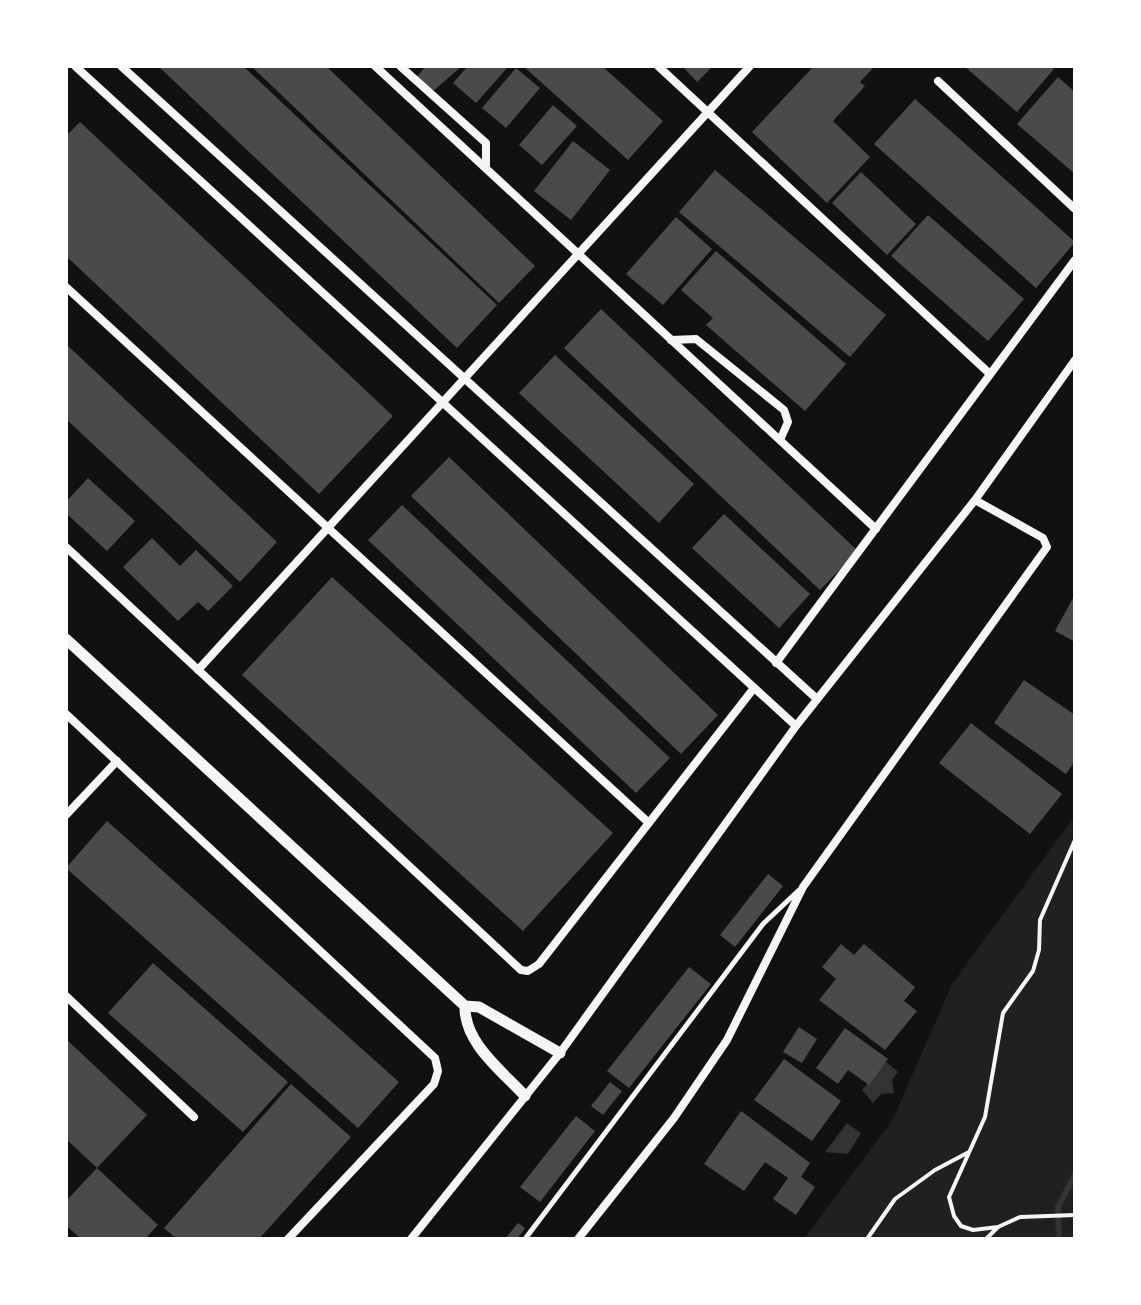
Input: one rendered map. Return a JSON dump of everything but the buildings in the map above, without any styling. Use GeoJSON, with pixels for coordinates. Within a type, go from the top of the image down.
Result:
{"type":"FeatureCollection","features":[{"type":"Feature","properties":{"kind":"street"},"geometry":{"type":"LineString","coordinates":[[66,75],[75,66],[796,726]]}},
{"type":"Feature","properties":{"kind":"street"},"geometry":{"type":"LineString","coordinates":[[121,66],[817,699]]}},
{"type":"Feature","properties":{"kind":"street"},"geometry":{"type":"LineString","coordinates":[[375,66],[876,529]]}},
{"type":"Feature","properties":{"kind":"street"},"geometry":{"type":"LineString","coordinates":[[400,66],[486,143],[486,168]]}},
{"type":"Feature","properties":{"kind":"street"},"geometry":{"type":"LineString","coordinates":[[658,66],[990,374]]}},
{"type":"Feature","properties":{"kind":"street"},"geometry":{"type":"LineString","coordinates":[[198,670],[750,66]]}},
{"type":"Feature","properties":{"kind":"street"},"geometry":{"type":"LineString","coordinates":[[938,81],[1075,209]]}},
{"type":"Feature","properties":{"kind":"street"},"geometry":{"type":"LineString","coordinates":[[776,663],[1075,260]]}},
{"type":"Feature","properties":{"kind":"street"},"geometry":{"type":"LineString","coordinates":[[66,287],[649,823]]}},
{"type":"Feature","properties":{"kind":"street"},"geometry":{"type":"LineString","coordinates":[[671,340],[696,339],[784,410],[788,422],[780,440]]}},
{"type":"Feature","properties":{"kind":"street"},"geometry":{"type":"LineString","coordinates":[[411,1239],[560,1053],[796,726],[975,500],[1075,360]]}},
{"type":"Feature","properties":{"kind":"street"},"geometry":{"type":"LineString","coordinates":[[578,1239],[674,1118],[727,1040],[803,887],[1047,547],[1043,538],[975,500]]}},
{"type":"Feature","properties":{"kind":"street"},"geometry":{"type":"LineString","coordinates":[[66,547],[521,970],[528,971],[539,964],[754,688]]}},
{"type":"Feature","properties":{"kind":"street"},"geometry":{"type":"LineString","coordinates":[[66,639],[465,1006],[479,1007],[560,1053]]}},
{"type":"Feature","properties":{"kind":"street"},"geometry":{"type":"LineString","coordinates":[[66,714],[428,1050],[438,1071],[434,1084],[288,1239]]}},
{"type":"Feature","properties":{"kind":"street"},"geometry":{"type":"LineString","coordinates":[[66,815],[117,761]]}},
{"type":"Feature","properties":{"kind":"street"},"geometry":{"type":"LineString","coordinates":[[66,996],[194,1117]]}},
{"type":"Feature","properties":{"kind":"street"},"geometry":{"type":"LineString","coordinates":[[465,1006],[464,1024],[474,1040],[525,1096]]}},
{"type":"Feature","properties":{"kind":"lane"},"geometry":{"type":"LineString","coordinates":[[525,1239],[763,924],[803,887]]}},
{"type":"Feature","properties":{"kind":"path"},"geometry":{"type":"LineString","coordinates":[[1075,840],[1040,920],[1039,950],[1033,971],[1003,1013],[985,1117],[949,1197],[954,1216],[961,1226],[973,1230],[998,1227],[1034,1216],[1075,1215]]}},
{"type":"Feature","properties":{"kind":"path"},"geometry":{"type":"LineString","coordinates":[[867,1239],[895,1199],[935,1170],[971,1151]]}},
{"type":"Feature","properties":{"kind":"path"},"geometry":{"type":"LineString","coordinates":[[986,1239],[998,1227]]}},
{"type":"Feature","properties":{"kind":"shaded area"},"geometry":{"type":"Polygon","coordinates":[[[1075,816],[1075,1239],[804,1239],[893,1119],[952,984],[1075,816]]]}},
{"type":"Feature","properties":{"kind":"shaded area"},"geometry":{"type":"Polygon","coordinates":[[[886,1062],[898,1072],[892,1080],[894,1093],[881,1094],[873,1103],[862,1090],[886,1062]]]}},
{"type":"Feature","properties":{"kind":"shaded area"},"geometry":{"type":"Polygon","coordinates":[[[847,1123],[861,1133],[848,1154],[825,1152],[847,1123]]]}},
{"type":"Feature","properties":{"kind":"waterway"},"geometry":{"type":"LineString","coordinates":[[1059,1239],[1058,1207],[1075,1175]]}}]}
